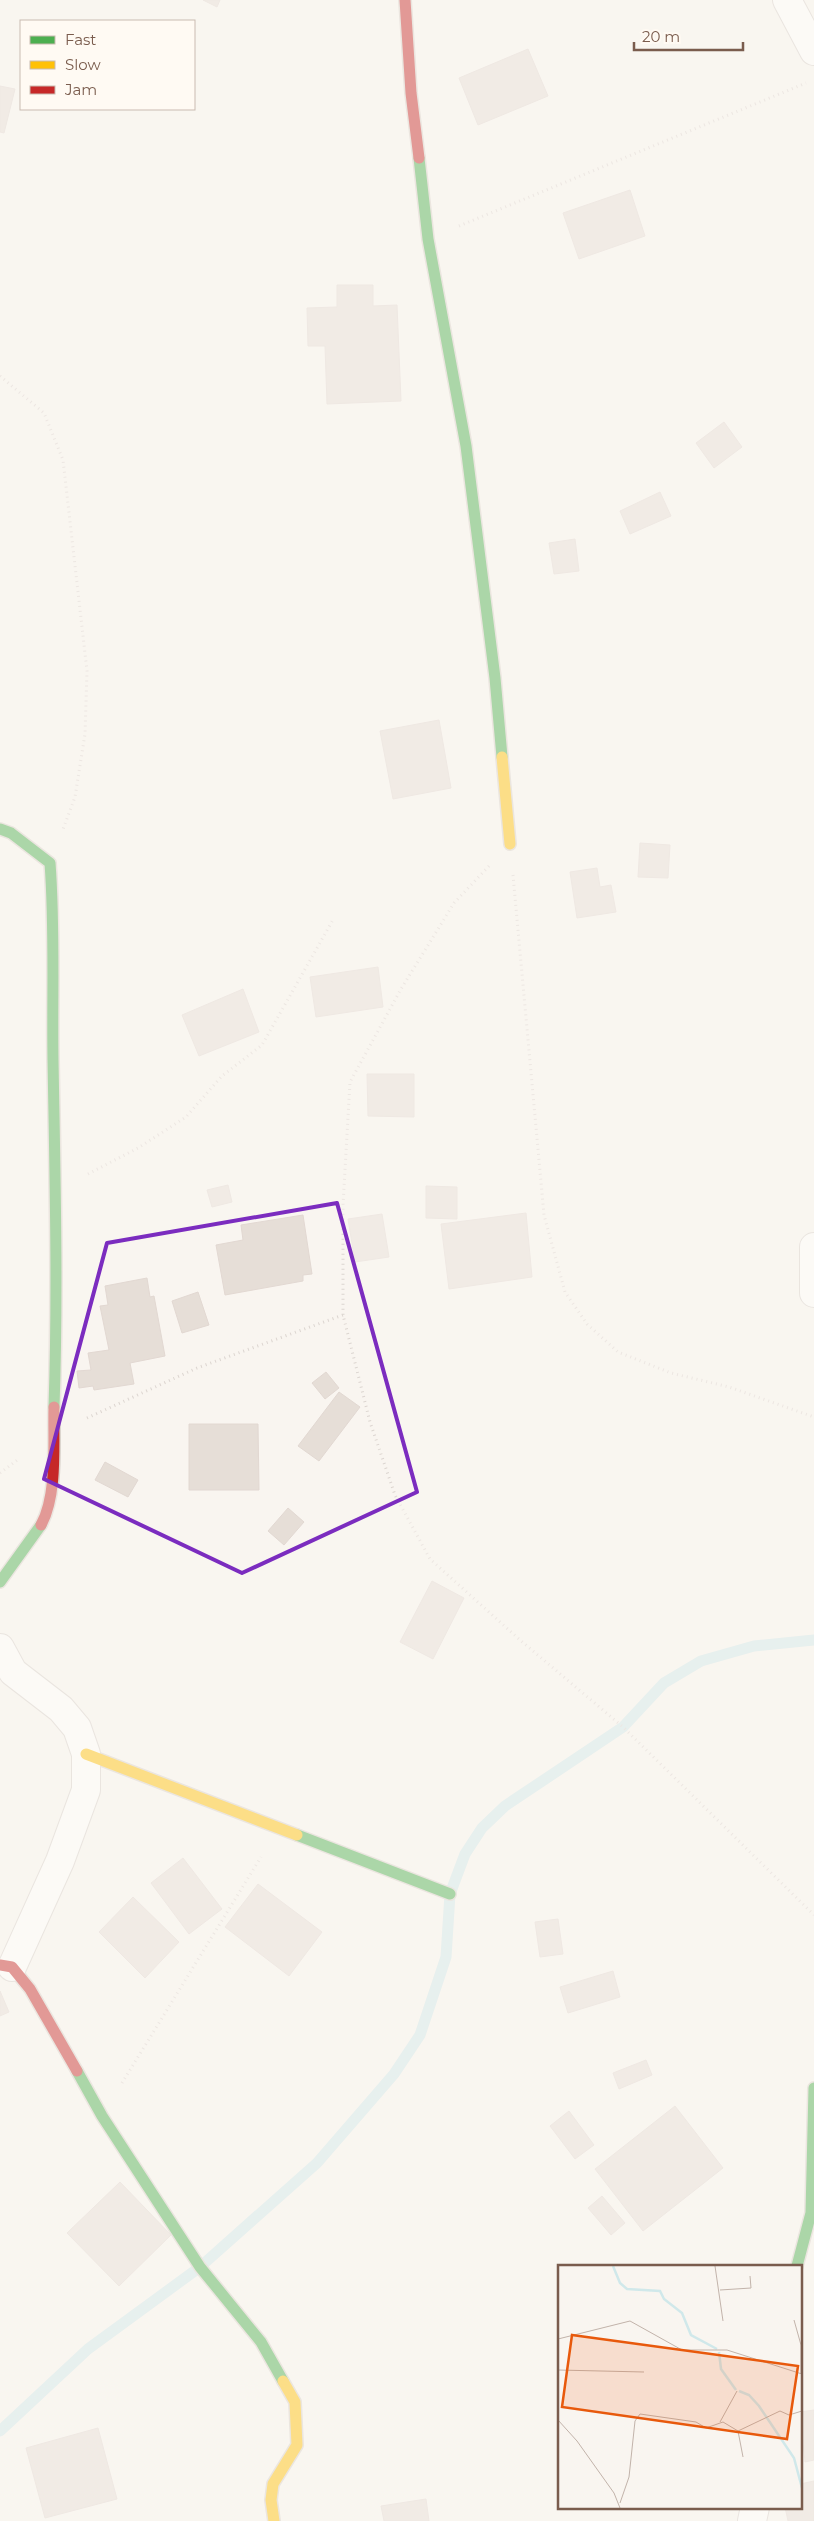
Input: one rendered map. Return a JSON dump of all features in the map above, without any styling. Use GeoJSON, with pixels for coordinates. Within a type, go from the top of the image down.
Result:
{"type":"FeatureCollection","features":[{"type":"Feature","properties":{"kind":"street"},"geometry":{"type":"LineString","coordinates":[[405,0],[410,93],[428,239],[466,446],[495,678],[510,844]]}},
{"type":"Feature","properties":{"kind":"street"},"geometry":{"type":"LineString","coordinates":[[787,0],[814,51]]}},
{"type":"Feature","properties":{"kind":"street"},"geometry":{"type":"LineString","coordinates":[[0,830],[11,833],[50,864],[54,922],[54,1197],[57,1307],[51,1488],[46,1517],[34,1538],[14,1560],[0,1582]]}},
{"type":"Feature","properties":{"kind":"street"},"geometry":{"type":"LineString","coordinates":[[814,1247],[814,1293]]}},
{"type":"Feature","properties":{"kind":"street"},"geometry":{"type":"LineString","coordinates":[[0,1648],[13,1672],[61,1709],[77,1728],[86,1754],[86,1790],[60,1861],[6,1966],[30,1989],[102,2116],[200,2266],[261,2342],[296,2402],[297,2445],[273,2484],[271,2500],[274,2521]]}},
{"type":"Feature","properties":{"kind":"street"},"geometry":{"type":"LineString","coordinates":[[86,1754],[450,1894]]}},
{"type":"Feature","properties":{"kind":"street"},"geometry":{"type":"LineString","coordinates":[[797,2265],[811,2213],[814,2088]]}},
{"type":"Feature","properties":{"kind":"street"},"geometry":{"type":"LineString","coordinates":[[752,2521],[755,2508]]}},
{"type":"Feature","properties":{"kind":"path"},"geometry":{"type":"LineString","coordinates":[[428,239],[814,80]]}},
{"type":"Feature","properties":{"kind":"path"},"geometry":{"type":"LineString","coordinates":[[0,376],[44,413],[63,460],[80,601],[87,671],[85,734],[75,797],[50,864]]}},
{"type":"Feature","properties":{"kind":"path"},"geometry":{"type":"LineString","coordinates":[[510,844],[454,903],[401,989],[350,1082],[343,1205],[343,1315],[370,1422],[394,1496],[430,1559],[520,1640],[623,1726],[814,1915]]}},
{"type":"Feature","properties":{"kind":"path"},"geometry":{"type":"LineString","coordinates":[[510,844],[544,1215],[564,1292],[586,1324],[618,1352],[671,1373],[730,1387],[814,1417]]}},
{"type":"Feature","properties":{"kind":"path"},"geometry":{"type":"LineString","coordinates":[[54,1197],[95,1169],[138,1148],[186,1117],[222,1076],[262,1045],[334,918]]}},
{"type":"Feature","properties":{"kind":"path"},"geometry":{"type":"LineString","coordinates":[[53,1434],[197,1368],[343,1315]]}},
{"type":"Feature","properties":{"kind":"path"},"geometry":{"type":"LineString","coordinates":[[102,2116],[214,1930],[280,1828]]}},
{"type":"Feature","properties":{"kind":"highlighted area"},"geometry":{"type":"Polygon","coordinates":[[[337,1203],[417,1492],[242,1573],[44,1479],[107,1243],[337,1203]]]}},
{"type":"Feature","properties":{"kind":"building"},"geometry":{"type":"Polygon","coordinates":[[[203,0],[220,0],[217,7],[203,0]]]}},
{"type":"Feature","properties":{"kind":"building"},"geometry":{"type":"Polygon","coordinates":[[[528,49],[548,96],[478,125],[459,78],[528,49]]]}},
{"type":"Feature","properties":{"kind":"building"},"geometry":{"type":"Polygon","coordinates":[[[0,86],[15,89],[4,133],[0,132],[0,86]]]}},
{"type":"Feature","properties":{"kind":"building"},"geometry":{"type":"Polygon","coordinates":[[[630,190],[645,236],[579,259],[563,213],[630,190]]]}},
{"type":"Feature","properties":{"kind":"building"},"geometry":{"type":"Polygon","coordinates":[[[337,285],[373,285],[373,306],[397,305],[401,401],[327,404],[325,346],[308,346],[307,308],[337,307],[337,285]]]}},
{"type":"Feature","properties":{"kind":"building"},"geometry":{"type":"Polygon","coordinates":[[[724,422],[742,447],[714,468],[696,443],[724,422]]]}},
{"type":"Feature","properties":{"kind":"building"},"geometry":{"type":"Polygon","coordinates":[[[660,492],[671,516],[630,534],[620,511],[660,492]]]}},
{"type":"Feature","properties":{"kind":"building"},"geometry":{"type":"Polygon","coordinates":[[[575,539],[579,571],[554,574],[549,543],[575,539]]]}},
{"type":"Feature","properties":{"kind":"building"},"geometry":{"type":"Polygon","coordinates":[[[439,720],[451,788],[393,799],[380,731],[439,720]]]}},
{"type":"Feature","properties":{"kind":"building"},"geometry":{"type":"Polygon","coordinates":[[[640,843],[670,845],[668,878],[638,877],[640,843]]]}},
{"type":"Feature","properties":{"kind":"building"},"geometry":{"type":"Polygon","coordinates":[[[597,868],[600,887],[611,885],[616,912],[577,918],[570,872],[597,868]]]}},
{"type":"Feature","properties":{"kind":"building"},"geometry":{"type":"Polygon","coordinates":[[[378,967],[383,1007],[316,1017],[310,977],[378,967]]]}},
{"type":"Feature","properties":{"kind":"building"},"geometry":{"type":"Polygon","coordinates":[[[243,989],[259,1032],[199,1056],[182,1015],[243,989]]]}},
{"type":"Feature","properties":{"kind":"building"},"geometry":{"type":"Polygon","coordinates":[[[367,1074],[414,1074],[414,1117],[368,1116],[367,1074]]]}},
{"type":"Feature","properties":{"kind":"building"},"geometry":{"type":"Polygon","coordinates":[[[228,1185],[232,1202],[212,1207],[207,1190],[228,1185]]]}},
{"type":"Feature","properties":{"kind":"building"},"geometry":{"type":"Polygon","coordinates":[[[426,1186],[457,1187],[457,1219],[426,1218],[426,1186]]]}},
{"type":"Feature","properties":{"kind":"building"},"geometry":{"type":"Polygon","coordinates":[[[526,1213],[532,1277],[449,1289],[441,1224],[526,1213]]]}},
{"type":"Feature","properties":{"kind":"building"},"geometry":{"type":"Polygon","coordinates":[[[382,1214],[389,1257],[355,1262],[348,1219],[382,1214]]]}},
{"type":"Feature","properties":{"kind":"building"},"geometry":{"type":"Polygon","coordinates":[[[303,1215],[312,1274],[303,1275],[303,1281],[225,1295],[216,1245],[243,1240],[241,1225],[303,1215]]]}},
{"type":"Feature","properties":{"kind":"building"},"geometry":{"type":"Polygon","coordinates":[[[147,1278],[150,1297],[154,1296],[165,1356],[130,1363],[134,1384],[94,1390],[93,1386],[79,1388],[77,1371],[91,1370],[88,1353],[109,1350],[100,1306],[108,1305],[105,1286],[147,1278]]]}},
{"type":"Feature","properties":{"kind":"building"},"geometry":{"type":"Polygon","coordinates":[[[198,1292],[209,1325],[182,1333],[172,1301],[198,1292]]]}},
{"type":"Feature","properties":{"kind":"building"},"geometry":{"type":"Polygon","coordinates":[[[326,1372],[339,1388],[325,1399],[312,1383],[326,1372]]]}},
{"type":"Feature","properties":{"kind":"building"},"geometry":{"type":"Polygon","coordinates":[[[339,1392],[360,1407],[319,1461],[298,1446],[339,1392]]]}},
{"type":"Feature","properties":{"kind":"building"},"geometry":{"type":"Polygon","coordinates":[[[189,1424],[258,1424],[259,1490],[189,1490],[189,1424]]]}},
{"type":"Feature","properties":{"kind":"building"},"geometry":{"type":"Polygon","coordinates":[[[105,1462],[138,1480],[128,1497],[95,1480],[105,1462]]]}},
{"type":"Feature","properties":{"kind":"building"},"geometry":{"type":"Polygon","coordinates":[[[288,1508],[304,1522],[284,1545],[268,1531],[288,1508]]]}},
{"type":"Feature","properties":{"kind":"building"},"geometry":{"type":"Polygon","coordinates":[[[432,1581],[464,1598],[433,1659],[400,1642],[432,1581]]]}},
{"type":"Feature","properties":{"kind":"building"},"geometry":{"type":"Polygon","coordinates":[[[183,1858],[222,1909],[189,1934],[151,1883],[183,1858]]]}},
{"type":"Feature","properties":{"kind":"building"},"geometry":{"type":"Polygon","coordinates":[[[258,1884],[322,1932],[289,1976],[225,1927],[258,1884]]]}},
{"type":"Feature","properties":{"kind":"building"},"geometry":{"type":"Polygon","coordinates":[[[133,1897],[179,1942],[145,1978],[99,1932],[133,1897]]]}},
{"type":"Feature","properties":{"kind":"building"},"geometry":{"type":"Polygon","coordinates":[[[558,1919],[563,1954],[540,1957],[535,1922],[558,1919]]]}},
{"type":"Feature","properties":{"kind":"building"},"geometry":{"type":"Polygon","coordinates":[[[613,1971],[620,1997],[568,2013],[560,1987],[613,1971]]]}},
{"type":"Feature","properties":{"kind":"building"},"geometry":{"type":"Polygon","coordinates":[[[0,1991],[9,2012],[0,2016],[0,1991]]]}},
{"type":"Feature","properties":{"kind":"building"},"geometry":{"type":"Polygon","coordinates":[[[646,2060],[652,2075],[619,2089],[613,2073],[646,2060]]]}},
{"type":"Feature","properties":{"kind":"building"},"geometry":{"type":"Polygon","coordinates":[[[675,2106],[723,2168],[643,2231],[595,2169],[675,2106]]]}},
{"type":"Feature","properties":{"kind":"building"},"geometry":{"type":"Polygon","coordinates":[[[569,2111],[594,2145],[575,2159],[550,2126],[569,2111]]]}},
{"type":"Feature","properties":{"kind":"building"},"geometry":{"type":"Polygon","coordinates":[[[120,2182],[171,2235],[119,2286],[67,2233],[120,2182]]]}},
{"type":"Feature","properties":{"kind":"building"},"geometry":{"type":"Polygon","coordinates":[[[602,2196],[625,2223],[611,2235],[588,2208],[602,2196]]]}},
{"type":"Feature","properties":{"kind":"building"},"geometry":{"type":"Polygon","coordinates":[[[814,2410],[814,2460],[805,2462],[802,2432],[802,2412],[814,2410]]]}},
{"type":"Feature","properties":{"kind":"building"},"geometry":{"type":"Polygon","coordinates":[[[98,2428],[117,2499],[45,2518],[26,2448],[98,2428]]]}},
{"type":"Feature","properties":{"kind":"building"},"geometry":{"type":"Polygon","coordinates":[[[814,2481],[814,2521],[788,2521],[785,2508],[802,2508],[802,2484],[814,2481]]]}},
{"type":"Feature","properties":{"kind":"building"},"geometry":{"type":"Polygon","coordinates":[[[426,2499],[429,2521],[384,2521],[381,2506],[426,2499]]]}},
{"type":"Feature","properties":{"kind":"waterway"},"geometry":{"type":"LineString","coordinates":[[0,2431],[88,2349],[200,2267],[317,2163],[394,2074],[420,2035],[446,1957],[450,1894],[465,1854],[482,1828],[505,1806],[623,1727],[664,1683],[701,1661],[754,1646],[814,1640]]}},
{"type":"Feature","properties":{"kind":"traffic: fast"},"geometry":{"type":"LineString","coordinates":[[419,158],[428,239],[466,446],[495,678],[502,757]]}},
{"type":"Feature","properties":{"kind":"traffic: fast"},"geometry":{"type":"LineString","coordinates":[[0,829],[11,833],[50,863],[53,937],[56,1234],[54,1407]]}},
{"type":"Feature","properties":{"kind":"traffic: fast"},"geometry":{"type":"LineString","coordinates":[[0,1582],[41,1525]]}},
{"type":"Feature","properties":{"kind":"traffic: fast"},"geometry":{"type":"LineString","coordinates":[[297,1835],[450,1894]]}},
{"type":"Feature","properties":{"kind":"traffic: fast"},"geometry":{"type":"LineString","coordinates":[[77,2071],[102,2116],[200,2267],[261,2342],[283,2381]]}},
{"type":"Feature","properties":{"kind":"traffic: fast"},"geometry":{"type":"LineString","coordinates":[[797,2265],[811,2213],[814,2088]]}},
{"type":"Feature","properties":{"kind":"traffic: slow"},"geometry":{"type":"LineString","coordinates":[[502,757],[510,844]]}},
{"type":"Feature","properties":{"kind":"traffic: slow"},"geometry":{"type":"LineString","coordinates":[[86,1754],[297,1835]]}},
{"type":"Feature","properties":{"kind":"traffic: slow"},"geometry":{"type":"LineString","coordinates":[[274,2521],[271,2500],[273,2484],[297,2445],[295,2402],[283,2381]]}},
{"type":"Feature","properties":{"kind":"traffic: jam"},"geometry":{"type":"LineString","coordinates":[[405,0],[411,93],[419,158]]}},
{"type":"Feature","properties":{"kind":"traffic: jam"},"geometry":{"type":"LineString","coordinates":[[41,1525],[50,1498],[54,1468],[54,1407]]}},
{"type":"Feature","properties":{"kind":"traffic: jam"},"geometry":{"type":"LineString","coordinates":[[0,1965],[12,1967],[30,1989],[77,2071]]}}]}
